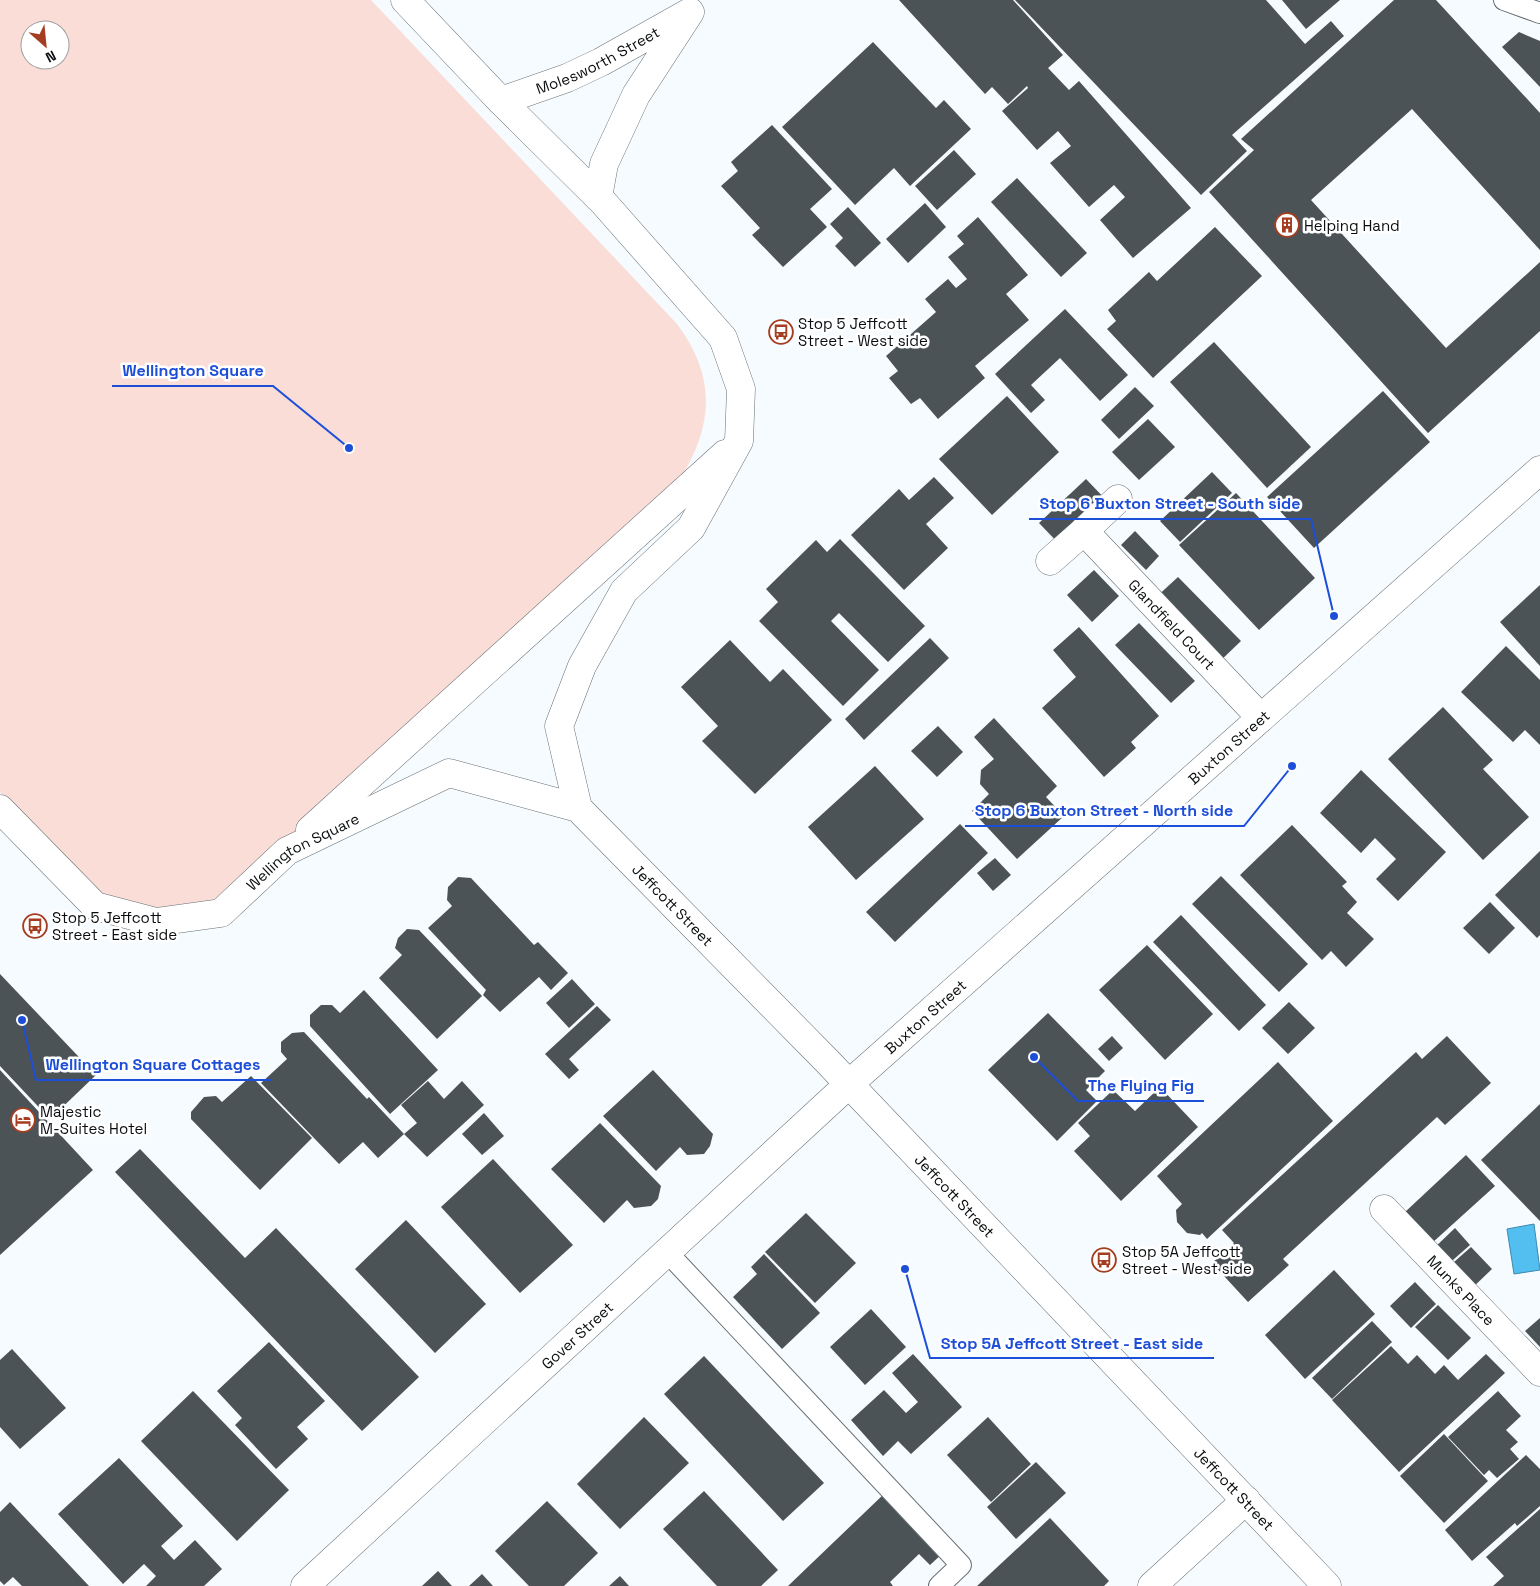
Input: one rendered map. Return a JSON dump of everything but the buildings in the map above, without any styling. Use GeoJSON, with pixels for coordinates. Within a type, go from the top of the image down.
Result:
{"type":"FeatureCollection","features":[{"type":"Feature","properties":{"kind":"main road"},"geometry":{"type":"LineString","coordinates":[[405,0],[501,101],[598,197],[723,338],[741,389],[739,441],[692,528],[624,591],[582,666],[559,726],[578,808]]}},
{"type":"Feature","properties":{"kind":"main road","name":"Molesworth Street"},"geometry":{"type":"LineString","coordinates":[[501,101],[584,70],[696,6]]}},
{"type":"Feature","properties":{"kind":"main road","name":"Molesworth Street"},"geometry":{"type":"LineString","coordinates":[[598,197],[604,164],[636,96],[696,6]]}},
{"type":"Feature","properties":{"kind":"main road"},"geometry":{"type":"LineString","coordinates":[[287,851],[739,441]]}},
{"type":"Feature","properties":{"kind":"main road","name":"Buxton Street"},"geometry":{"type":"LineString","coordinates":[[849,1084],[1540,470]]}},
{"type":"Feature","properties":{"kind":"main road"},"geometry":{"type":"LineString","coordinates":[[1050,561],[1118,499]]}},
{"type":"Feature","properties":{"kind":"main road","name":"Glandfield Court"},"geometry":{"type":"LineString","coordinates":[[1084,531],[1261,718]]}},
{"type":"Feature","properties":{"kind":"main road","name":"Wellington Square"},"geometry":{"type":"LineString","coordinates":[[0,809],[95,906],[156,922],[221,912],[287,851],[449,773],[578,808]]}},
{"type":"Feature","properties":{"kind":"main road","name":"Jeffcott Street"},"geometry":{"type":"LineString","coordinates":[[578,808],[849,1084],[1327,1586]]}},
{"type":"Feature","properties":{"kind":"main road","name":"Gover Street"},"geometry":{"type":"LineString","coordinates":[[305,1586],[849,1084]]}},
{"type":"Feature","properties":{"kind":"main road","name":"Munks Place"},"geometry":{"type":"LineString","coordinates":[[1384,1209],[1540,1372]]}},
{"type":"Feature","properties":{"kind":"main road"},"geometry":{"type":"LineString","coordinates":[[1152,1586],[1246,1500]]}},
{"type":"Feature","properties":{"kind":"lane"},"geometry":{"type":"LineString","coordinates":[[1504,0],[1506,3],[1540,12]]}},
{"type":"Feature","properties":{"kind":"lane"},"geometry":{"type":"LineString","coordinates":[[667,1252],[961,1565],[939,1586]]}},
{"type":"Feature","properties":{"kind":"shaded area"},"geometry":{"type":"Polygon","coordinates":[[[0,0],[371,0],[677,324],[690,343],[699,363],[704,382],[706,401],[699,439],[680,479],[248,877],[227,892],[204,904],[155,910],[109,898],[89,886],[0,792],[0,0]]]}},
{"type":"Feature","properties":{"kind":"water"},"geometry":{"type":"Polygon","coordinates":[[[1534,1224],[1540,1270],[1514,1274],[1507,1229],[1534,1224]]]}},
{"type":"Feature","properties":{"kind":"place","name":"Helping Hand"},"geometry":{"type":"Point","coordinates":[1287,225]}},
{"type":"Feature","properties":{"kind":"place","name":"Stop 5 Jeffcott Street - West side"},"geometry":{"type":"Point","coordinates":[781,332]}},
{"type":"Feature","properties":{"kind":"place","name":"Wellington Square"},"geometry":{"type":"Point","coordinates":[349,448]}},
{"type":"Feature","properties":{"kind":"place","name":"Stop 6 Buxton Street - South side"},"geometry":{"type":"Point","coordinates":[1334,616]}},
{"type":"Feature","properties":{"kind":"place","name":"Stop 6 Buxton Street - North side"},"geometry":{"type":"Point","coordinates":[1292,766]}},
{"type":"Feature","properties":{"kind":"place","name":"Stop 5 Jeffcott Street - East side"},"geometry":{"type":"Point","coordinates":[35,926]}},
{"type":"Feature","properties":{"kind":"place","name":"Wellington Square Cottages"},"geometry":{"type":"Point","coordinates":[22,1020]}},
{"type":"Feature","properties":{"kind":"place","name":"The Flying Fig"},"geometry":{"type":"Point","coordinates":[1034,1057]}},
{"type":"Feature","properties":{"kind":"place","name":"Majestic M-Suites Hotel"},"geometry":{"type":"Point","coordinates":[23,1120]}},
{"type":"Feature","properties":{"kind":"place","name":"Stop 5A Jeffcott Street - West side"},"geometry":{"type":"Point","coordinates":[1104,1260]}},
{"type":"Feature","properties":{"kind":"place","name":"Stop 5A Jeffcott Street - East side"},"geometry":{"type":"Point","coordinates":[905,1269]}}]}
